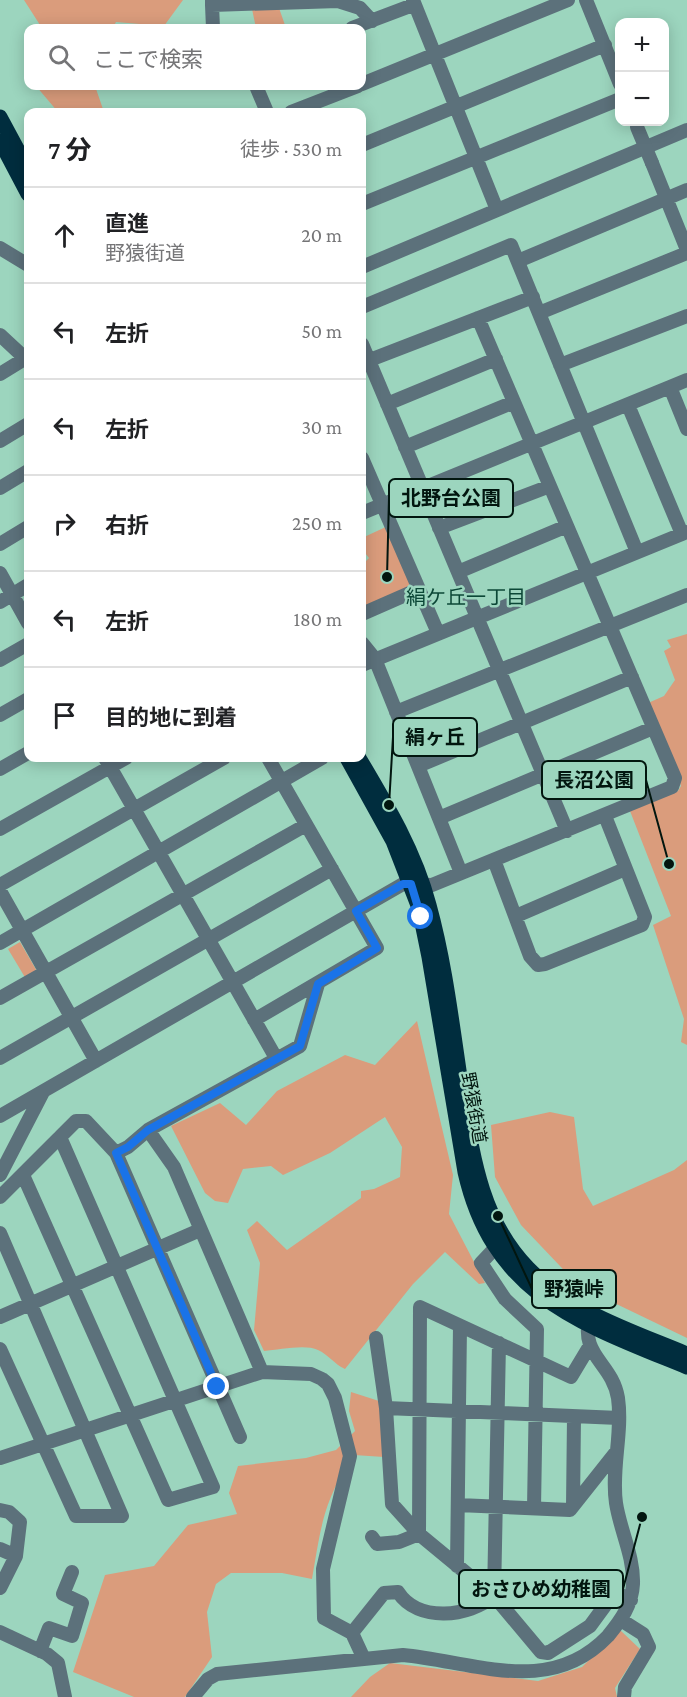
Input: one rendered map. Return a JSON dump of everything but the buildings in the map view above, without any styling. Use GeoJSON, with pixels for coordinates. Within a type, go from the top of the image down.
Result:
{"type":"FeatureCollection","features":[{"type":"Feature","properties":{"kind":"main road"},"geometry":{"type":"LineString","coordinates":[[0,117],[24,162]]}},
{"type":"Feature","properties":{"kind":"main road"},"geometry":{"type":"LineString","coordinates":[[0,141],[24,186]]}},
{"type":"Feature","properties":{"kind":"main road","name":"野猿街道"},"geometry":{"type":"LineString","coordinates":[[349,762],[418,885],[469,1192],[496,1247],[508,1265],[538,1294],[687,1367]]}},
{"type":"Feature","properties":{"kind":"main road","name":"野猿街道"},"geometry":{"type":"LineString","coordinates":[[361,762],[404,837],[437,938],[475,1166],[486,1202],[507,1241],[524,1264],[548,1287],[589,1319],[687,1354]]}},
{"type":"Feature","properties":{"kind":"street"},"geometry":{"type":"LineString","coordinates":[[366,82],[568,0]]}},
{"type":"Feature","properties":{"kind":"street"},"geometry":{"type":"LineString","coordinates":[[586,0],[615,72]]}},
{"type":"Feature","properties":{"kind":"street"},"geometry":{"type":"LineString","coordinates":[[213,24],[212,3],[338,1],[360,8],[372,21]]}},
{"type":"Feature","properties":{"kind":"street"},"geometry":{"type":"LineString","coordinates":[[363,24],[413,2],[498,210]]}},
{"type":"Feature","properties":{"kind":"street"},"geometry":{"type":"LineString","coordinates":[[366,143],[604,45]]}},
{"type":"Feature","properties":{"kind":"street"},"geometry":{"type":"LineString","coordinates":[[258,90],[265,108]]}},
{"type":"Feature","properties":{"kind":"street"},"geometry":{"type":"LineString","coordinates":[[301,108],[347,90]]}},
{"type":"Feature","properties":{"kind":"street"},"geometry":{"type":"LineString","coordinates":[[366,202],[615,101]]}},
{"type":"Feature","properties":{"kind":"street"},"geometry":{"type":"LineString","coordinates":[[539,313],[687,251],[637,126]]}},
{"type":"Feature","properties":{"kind":"street"},"geometry":{"type":"LineString","coordinates":[[366,265],[687,130]]}},
{"type":"Feature","properties":{"kind":"street"},"geometry":{"type":"LineString","coordinates":[[518,261],[687,190]]}},
{"type":"Feature","properties":{"kind":"street"},"geometry":{"type":"LineString","coordinates":[[366,305],[511,245],[637,552]]}},
{"type":"Feature","properties":{"kind":"street"},"geometry":{"type":"LineString","coordinates":[[0,248],[24,263]]}},
{"type":"Feature","properties":{"kind":"street"},"geometry":{"type":"LineString","coordinates":[[366,362],[532,297]]}},
{"type":"Feature","properties":{"kind":"street"},"geometry":{"type":"LineString","coordinates":[[560,365],[687,316]]}},
{"type":"Feature","properties":{"kind":"street"},"geometry":{"type":"LineString","coordinates":[[0,1116],[403,884],[418,885],[461,873],[672,787],[675,778],[478,318]]}},
{"type":"Feature","properties":{"kind":"street"},"geometry":{"type":"LineString","coordinates":[[0,335],[24,357]]}},
{"type":"Feature","properties":{"kind":"street"},"geometry":{"type":"LineString","coordinates":[[387,404],[496,359]]}},
{"type":"Feature","properties":{"kind":"street"},"geometry":{"type":"LineString","coordinates":[[0,374],[24,362]]}},
{"type":"Feature","properties":{"kind":"street"},"geometry":{"type":"LineString","coordinates":[[366,364],[387,404],[567,831]]}},
{"type":"Feature","properties":{"kind":"street"},"geometry":{"type":"LineString","coordinates":[[366,511],[687,380]]}},
{"type":"Feature","properties":{"kind":"street"},"geometry":{"type":"LineString","coordinates":[[670,387],[687,429]]}},
{"type":"Feature","properties":{"kind":"street"},"geometry":{"type":"LineString","coordinates":[[405,447],[514,402]]}},
{"type":"Feature","properties":{"kind":"street"},"geometry":{"type":"LineString","coordinates":[[366,663],[685,533],[628,405]]}},
{"type":"Feature","properties":{"kind":"street"},"geometry":{"type":"LineString","coordinates":[[0,441],[24,426]]}},
{"type":"Feature","properties":{"kind":"street"},"geometry":{"type":"LineString","coordinates":[[366,467],[438,633]]}},
{"type":"Feature","properties":{"kind":"street"},"geometry":{"type":"LineString","coordinates":[[0,488],[24,473]]}},
{"type":"Feature","properties":{"kind":"street"},"geometry":{"type":"LineString","coordinates":[[439,528],[550,486]]}},
{"type":"Feature","properties":{"kind":"street"},"geometry":{"type":"LineString","coordinates":[[458,572],[567,526]]}},
{"type":"Feature","properties":{"kind":"street"},"geometry":{"type":"LineString","coordinates":[[0,544],[24,529]]}},
{"type":"Feature","properties":{"kind":"street"},"geometry":{"type":"LineString","coordinates":[[0,573],[24,615]]}},
{"type":"Feature","properties":{"kind":"street"},"geometry":{"type":"LineString","coordinates":[[0,602],[24,587]]}},
{"type":"Feature","properties":{"kind":"street"},"geometry":{"type":"LineString","coordinates":[[366,612],[419,589]]}},
{"type":"Feature","properties":{"kind":"street"},"geometry":{"type":"LineString","coordinates":[[396,712],[687,595]]}},
{"type":"Feature","properties":{"kind":"street"},"geometry":{"type":"LineString","coordinates":[[0,660],[24,646]]}},
{"type":"Feature","properties":{"kind":"street"},"geometry":{"type":"LineString","coordinates":[[366,648],[375,659],[461,873]]}},
{"type":"Feature","properties":{"kind":"street"},"geometry":{"type":"LineString","coordinates":[[418,766],[632,677]]}},
{"type":"Feature","properties":{"kind":"street"},"geometry":{"type":"LineString","coordinates":[[0,715],[24,701]]}},
{"type":"Feature","properties":{"kind":"street"},"geometry":{"type":"LineString","coordinates":[[439,818],[653,728]]}},
{"type":"Feature","properties":{"kind":"street"},"geometry":{"type":"LineString","coordinates":[[0,769],[24,755]]}},
{"type":"Feature","properties":{"kind":"street"},"geometry":{"type":"LineString","coordinates":[[0,829],[107,762],[276,1058]]}},
{"type":"Feature","properties":{"kind":"street"},"geometry":{"type":"LineString","coordinates":[[0,885],[217,762]]}},
{"type":"Feature","properties":{"kind":"street"},"geometry":{"type":"LineString","coordinates":[[270,762],[377,948]]}},
{"type":"Feature","properties":{"kind":"street"},"geometry":{"type":"LineString","coordinates":[[0,943],[315,762]]}},
{"type":"Feature","properties":{"kind":"street"},"geometry":{"type":"LineString","coordinates":[[494,860],[530,956],[538,965],[642,925],[645,917],[605,816]]}},
{"type":"Feature","properties":{"kind":"street"},"geometry":{"type":"LineString","coordinates":[[0,998],[306,825]]}},
{"type":"Feature","properties":{"kind":"street"},"geometry":{"type":"LineString","coordinates":[[0,1058],[332,869]]}},
{"type":"Feature","properties":{"kind":"street"},"geometry":{"type":"LineString","coordinates":[[516,916],[625,869]]}},
{"type":"Feature","properties":{"kind":"street"},"geometry":{"type":"LineString","coordinates":[[0,891],[96,1061]]}},
{"type":"Feature","properties":{"kind":"street"},"geometry":{"type":"LineString","coordinates":[[254,1020],[377,948]]}},
{"type":"Feature","properties":{"kind":"street"},"geometry":{"type":"LineString","coordinates":[[254,1020],[377,948]]}},
{"type":"Feature","properties":{"kind":"street"},"geometry":{"type":"LineString","coordinates":[[116,1153],[128,1147],[148,1130],[300,1046],[318,984]]}},
{"type":"Feature","properties":{"kind":"street"},"geometry":{"type":"LineString","coordinates":[[0,1175],[44,1091]]}},
{"type":"Feature","properties":{"kind":"street"},"geometry":{"type":"LineString","coordinates":[[0,1197],[76,1121],[86,1121],[116,1153],[240,1437]]}},
{"type":"Feature","properties":{"kind":"street"},"geometry":{"type":"LineString","coordinates":[[148,1130],[174,1167],[262,1372]]}},
{"type":"Feature","properties":{"kind":"street"},"geometry":{"type":"LineString","coordinates":[[24,1174],[168,1500],[213,1487],[60,1137]]}},
{"type":"Feature","properties":{"kind":"street"},"geometry":{"type":"LineString","coordinates":[[0,1317],[200,1230]]}},
{"type":"Feature","properties":{"kind":"street"},"geometry":{"type":"LineString","coordinates":[[0,1233],[122,1516],[76,1516],[0,1348]]}},
{"type":"Feature","properties":{"kind":"street"},"geometry":{"type":"LineString","coordinates":[[496,1247],[481,1263],[505,1299],[537,1329],[534,1508]]}},
{"type":"Feature","properties":{"kind":"street"},"geometry":{"type":"LineString","coordinates":[[419,1534],[420,1307],[571,1377],[590,1347]]}},
{"type":"Feature","properties":{"kind":"street"},"geometry":{"type":"LineString","coordinates":[[193,1697],[208,1679],[217,1674],[403,1655],[430,1658],[523,1677],[568,1666],[605,1640],[621,1620],[631,1600],[632,1569],[616,1504],[618,1399],[611,1377],[587,1340],[589,1319]]}},
{"type":"Feature","properties":{"kind":"street"},"geometry":{"type":"LineString","coordinates":[[457,1566],[460,1326]]}},
{"type":"Feature","properties":{"kind":"street"},"geometry":{"type":"LineString","coordinates":[[376,1338],[386,1408],[392,1504],[419,1534],[494,1596],[541,1652],[548,1653],[590,1626],[612,1596],[619,1594],[631,1600]]}},
{"type":"Feature","properties":{"kind":"street"},"geometry":{"type":"LineString","coordinates":[[352,1633],[384,1593],[398,1592],[412,1608],[433,1613],[455,1613],[481,1607],[494,1596],[498,1343]]}},
{"type":"Feature","properties":{"kind":"street"},"geometry":{"type":"LineString","coordinates":[[0,1458],[262,1372],[310,1374],[328,1384],[350,1456],[323,1569],[324,1618],[352,1633],[364,1659]]}},
{"type":"Feature","properties":{"kind":"street"},"geometry":{"type":"LineString","coordinates":[[386,1408],[619,1418]]}},
{"type":"Feature","properties":{"kind":"street"},"geometry":{"type":"LineString","coordinates":[[573,1506],[574,1416]]}},
{"type":"Feature","properties":{"kind":"street"},"geometry":{"type":"LineString","coordinates":[[458,1505],[570,1510],[616,1452]]}},
{"type":"Feature","properties":{"kind":"street"},"geometry":{"type":"LineString","coordinates":[[0,1510],[9,1512],[20,1522],[16,1556],[2,1579]]}},
{"type":"Feature","properties":{"kind":"street"},"geometry":{"type":"LineString","coordinates":[[372,1537],[377,1544],[399,1542],[419,1534]]}},
{"type":"Feature","properties":{"kind":"street"},"geometry":{"type":"LineString","coordinates":[[0,1549],[16,1556]]}},
{"type":"Feature","properties":{"kind":"street"},"geometry":{"type":"LineString","coordinates":[[40,1651],[49,1628],[72,1636],[82,1603],[63,1594],[72,1572]]}},
{"type":"Feature","properties":{"kind":"street"},"geometry":{"type":"LineString","coordinates":[[621,1620],[643,1634],[649,1647],[625,1686],[624,1697]]}},
{"type":"Feature","properties":{"kind":"street"},"geometry":{"type":"LineString","coordinates":[[0,1632],[40,1651],[58,1663],[65,1697]]}},
{"type":"Feature","properties":{"kind":"shaded area"},"geometry":{"type":"Polygon","coordinates":[[[24,0],[183,0],[165,24],[116,22],[115,24],[39,24],[24,0]]]}},
{"type":"Feature","properties":{"kind":"shaded area"},"geometry":{"type":"Polygon","coordinates":[[[279,8],[285,24],[255,24],[252,9],[279,8]]]}},
{"type":"Feature","properties":{"kind":"shaded area"},"geometry":{"type":"Polygon","coordinates":[[[39,90],[96,90],[103,108],[55,108],[39,90]]]}},
{"type":"Feature","properties":{"kind":"shaded area"},"geometry":{"type":"Polygon","coordinates":[[[390,525],[419,589],[366,612],[366,561],[369,558],[366,554],[366,536],[390,525]]]}},
{"type":"Feature","properties":{"kind":"shaded area"},"geometry":{"type":"Polygon","coordinates":[[[687,634],[687,1045],[681,1042],[684,1019],[653,925],[671,916],[630,811],[678,791],[681,786],[648,703],[664,696],[675,680],[664,651],[671,647],[667,640],[687,634]]]}},
{"type":"Feature","properties":{"kind":"shaded area"},"geometry":{"type":"Polygon","coordinates":[[[20,942],[38,973],[26,979],[8,949],[20,942]]]}},
{"type":"Feature","properties":{"kind":"shaded area"},"geometry":{"type":"Polygon","coordinates":[[[417,1021],[453,1175],[449,1214],[485,1283],[479,1284],[445,1252],[413,1284],[345,1369],[313,1348],[299,1347],[264,1351],[254,1330],[260,1263],[247,1230],[257,1221],[287,1250],[361,1198],[361,1191],[374,1189],[400,1177],[402,1147],[385,1117],[330,1153],[283,1175],[271,1166],[243,1169],[228,1203],[215,1201],[205,1193],[171,1126],[220,1103],[246,1125],[277,1091],[345,1055],[375,1065],[417,1021]]]}},
{"type":"Feature","properties":{"kind":"shaded area"},"geometry":{"type":"Polygon","coordinates":[[[550,1112],[574,1117],[583,1189],[593,1206],[674,1170],[687,1160],[687,1338],[579,1286],[521,1225],[495,1177],[491,1125],[550,1112]]]}},
{"type":"Feature","properties":{"kind":"shaded area"},"geometry":{"type":"Polygon","coordinates":[[[351,1392],[379,1401],[384,1457],[354,1455],[344,1471],[329,1501],[312,1579],[282,1573],[231,1573],[216,1584],[207,1612],[212,1657],[185,1697],[134,1697],[73,1672],[105,1575],[154,1566],[188,1525],[237,1514],[229,1493],[238,1466],[306,1458],[336,1450],[355,1431],[349,1411],[351,1392]]]}},
{"type":"Feature","properties":{"kind":"shaded area"},"geometry":{"type":"Polygon","coordinates":[[[620,1630],[640,1649],[615,1688],[617,1697],[351,1697],[370,1677],[390,1663],[538,1681],[582,1667],[620,1630]]]}},
{"type":"Feature","properties":{"kind":"place","name":"北野台公園"},"geometry":{"type":"Point","coordinates":[387,577]}},
{"type":"Feature","properties":{"kind":"place","name":"絹ヶ丘"},"geometry":{"type":"Point","coordinates":[389,805]}},
{"type":"Feature","properties":{"kind":"place","name":"長沼公園"},"geometry":{"type":"Point","coordinates":[669,864]}},
{"type":"Feature","properties":{"kind":"place","name":"野猿峠"},"geometry":{"type":"Point","coordinates":[498,1216]}},
{"type":"Feature","properties":{"kind":"place","name":"おさひめ幼稚園"},"geometry":{"type":"Point","coordinates":[642,1517]}},
{"type":"Feature","properties":{"kind":"district","name":"絹ケ丘一丁目"},"geometry":{"type":"Point","coordinates":[466,597]}},
{"type":"Feature","properties":{"kind":"route"},"geometry":{"type":"LineString","coordinates":[[217,1387],[116,1153],[128,1147],[148,1130],[300,1046],[318,984],[377,948],[356,911],[403,884],[411,884],[421,917]]}}]}
